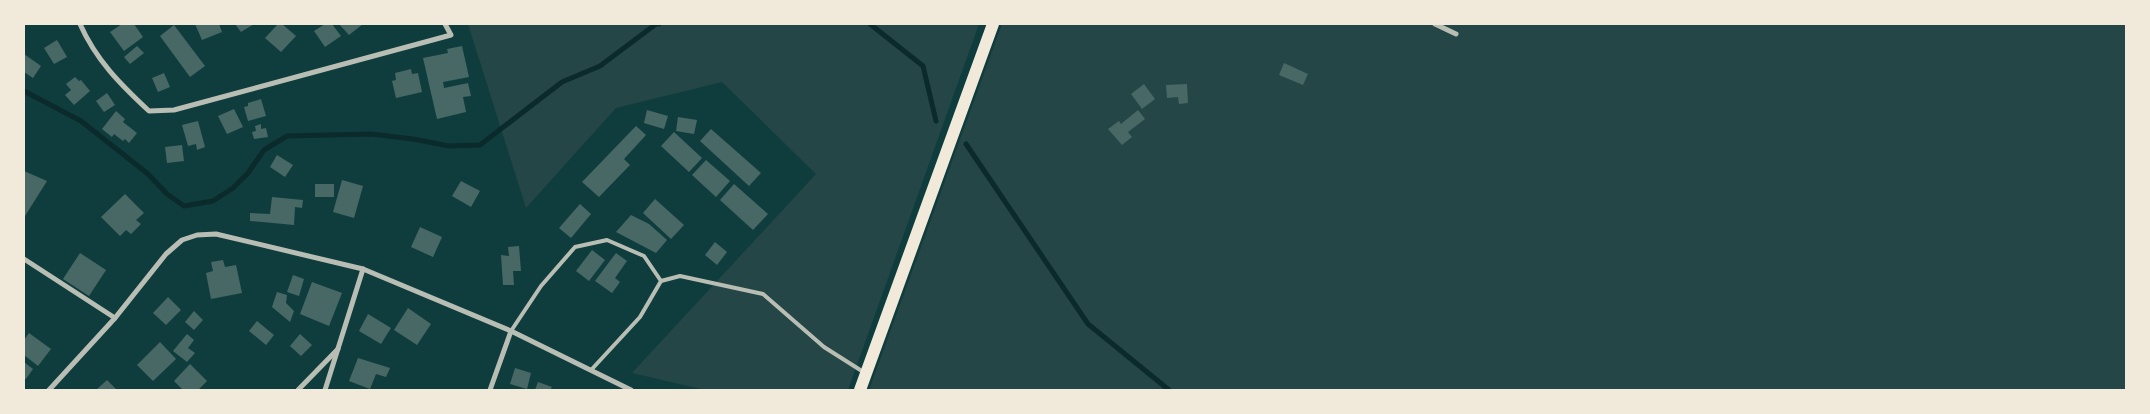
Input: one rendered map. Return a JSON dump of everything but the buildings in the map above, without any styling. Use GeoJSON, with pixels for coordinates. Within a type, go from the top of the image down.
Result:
{"type":"FeatureCollection","features":[{"type":"Feature","properties":{"kind":"main road"},"geometry":{"type":"LineString","coordinates":[[860,390],[993,24]]}},
{"type":"Feature","properties":{"kind":"street"},"geometry":{"type":"LineString","coordinates":[[80,24],[90,47],[123,86],[149,111],[174,110],[451,36],[445,24]]}},
{"type":"Feature","properties":{"kind":"street"},"geometry":{"type":"LineString","coordinates":[[1435,24],[1456,34]]}},
{"type":"Feature","properties":{"kind":"street"},"geometry":{"type":"LineString","coordinates":[[49,390],[115,318],[166,254],[182,240],[197,235],[216,234],[363,269],[511,331],[592,369],[631,390]]}},
{"type":"Feature","properties":{"kind":"street"},"geometry":{"type":"LineString","coordinates":[[24,259],[115,318]]}},
{"type":"Feature","properties":{"kind":"street"},"geometry":{"type":"LineString","coordinates":[[325,390],[363,269]]}},
{"type":"Feature","properties":{"kind":"street"},"geometry":{"type":"LineString","coordinates":[[490,390],[511,331]]}},
{"type":"Feature","properties":{"kind":"street"},"geometry":{"type":"LineString","coordinates":[[298,390],[338,348]]}},
{"type":"Feature","properties":{"kind":"lane"},"geometry":{"type":"LineString","coordinates":[[511,331],[541,286],[575,247],[607,240],[644,256],[661,281]]}},
{"type":"Feature","properties":{"kind":"lane"},"geometry":{"type":"LineString","coordinates":[[592,369],[640,317],[661,281],[680,276],[763,294],[824,347],[867,374]]}},
{"type":"Feature","properties":{"kind":"shaded area"},"geometry":{"type":"Polygon","coordinates":[[[468,24],[979,24],[848,390],[705,390],[632,373],[816,174],[722,82],[616,108],[526,208],[468,24]]]}},
{"type":"Feature","properties":{"kind":"shaded area"},"geometry":{"type":"Polygon","coordinates":[[[1002,24],[2126,24],[2126,390],[869,390],[1002,24]]]}},
{"type":"Feature","properties":{"kind":"waterway"},"geometry":{"type":"LineString","coordinates":[[24,91],[81,121],[148,174],[167,194],[184,206],[213,201],[233,188],[248,173],[264,150],[287,136],[371,134],[449,146],[480,145],[562,82],[600,66],[656,24],[659,24]]}},
{"type":"Feature","properties":{"kind":"waterway"},"geometry":{"type":"LineString","coordinates":[[870,24],[923,66],[936,121]]}},
{"type":"Feature","properties":{"kind":"waterway"},"geometry":{"type":"LineString","coordinates":[[966,144],[1088,324],[1169,390]]}}]}
